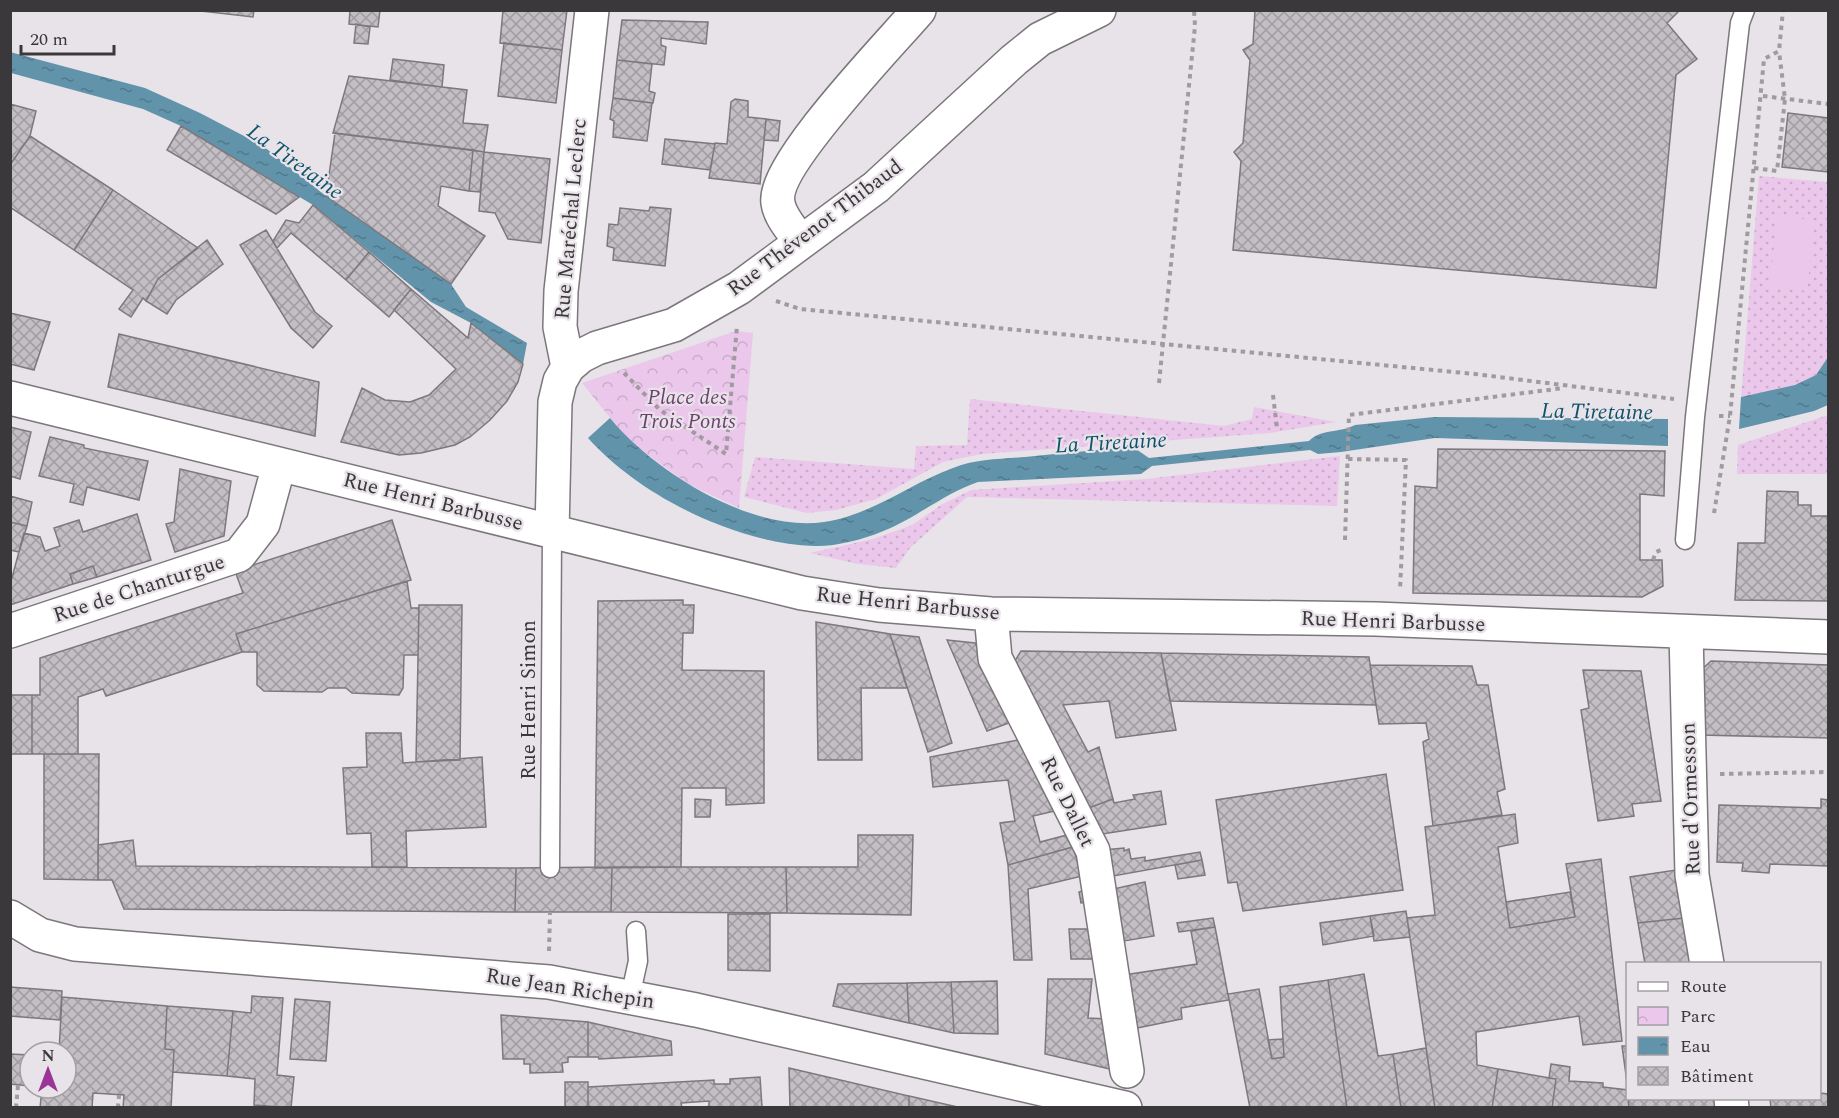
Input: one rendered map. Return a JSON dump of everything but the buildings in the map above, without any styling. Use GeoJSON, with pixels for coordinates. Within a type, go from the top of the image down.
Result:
{"type":"FeatureCollection","features":[{"type":"Feature","properties":{"kind":"street","name":"Rue Maréchal Leclerc"},"geometry":{"type":"LineString","coordinates":[[568,367],[560,327],[561,291],[592,10]]}},
{"type":"Feature","properties":{"kind":"street"},"geometry":{"type":"LineString","coordinates":[[804,240],[777,203],[780,184],[800,148],[919,10]]}},
{"type":"Feature","properties":{"kind":"street","name":"Rue Thévenot Thibaud"},"geometry":{"type":"LineString","coordinates":[[568,367],[581,356],[597,348],[674,325],[739,288],[876,188],[1040,39],[1099,10]]}},
{"type":"Feature","properties":{"kind":"street"},"geometry":{"type":"LineString","coordinates":[[552,532],[555,402],[560,381],[568,367]]}},
{"type":"Feature","properties":{"kind":"street","name":"Rue Henri Barbusse"},"geometry":{"type":"LineString","coordinates":[[10,398],[802,593],[879,605],[991,614],[1398,620],[1828,637]]}},
{"type":"Feature","properties":{"kind":"street","name":"Rue de Chanturgue"},"geometry":{"type":"LineString","coordinates":[[10,631],[239,555],[263,524],[279,465]]}},
{"type":"Feature","properties":{"kind":"street","name":"Rue Dallet"},"geometry":{"type":"LineString","coordinates":[[991,614],[995,658],[1093,851],[1127,1071]]}},
{"type":"Feature","properties":{"kind":"street","name":"Rue d'Ormesson"},"geometry":{"type":"LineString","coordinates":[[1686,633],[1692,875],[1707,962]]}},
{"type":"Feature","properties":{"kind":"street","name":"Rue Jean Richepin"},"geometry":{"type":"LineString","coordinates":[[10,917],[40,935],[75,944],[549,981],[1125,1107]]}},
{"type":"Feature","properties":{"kind":"lane"},"geometry":{"type":"LineString","coordinates":[[1685,540],[1695,417],[1723,165],[1740,23],[1745,10]]}},
{"type":"Feature","properties":{"kind":"lane","name":"Rue Henri Simon"},"geometry":{"type":"LineString","coordinates":[[550,868],[552,532]]}},
{"type":"Feature","properties":{"kind":"lane"},"geometry":{"type":"LineString","coordinates":[[630,997],[638,961],[636,931]]}},
{"type":"Feature","properties":{"kind":"path"},"geometry":{"type":"LineString","coordinates":[[1160,383],[1196,26],[1194,10]]}},
{"type":"Feature","properties":{"kind":"path"},"geometry":{"type":"LineString","coordinates":[[1723,165],[1777,171],[1785,99],[1779,51],[1783,10]]}},
{"type":"Feature","properties":{"kind":"path"},"geometry":{"type":"LineString","coordinates":[[1653,560],[1656,552],[1702,531],[1713,519],[1730,416],[1763,96],[1764,59],[1779,51]]}},
{"type":"Feature","properties":{"kind":"path"},"geometry":{"type":"LineString","coordinates":[[1763,96],[1828,104]]}},
{"type":"Feature","properties":{"kind":"path"},"geometry":{"type":"LineString","coordinates":[[597,348],[660,410],[726,454],[739,288],[800,309],[1475,374],[1676,399],[1677,417],[1730,416]]}},
{"type":"Feature","properties":{"kind":"path"},"geometry":{"type":"LineString","coordinates":[[1345,540],[1349,415],[1570,387]]}},
{"type":"Feature","properties":{"kind":"path"},"geometry":{"type":"LineString","coordinates":[[1273,395],[1277,428]]}},
{"type":"Feature","properties":{"kind":"path"},"geometry":{"type":"LineString","coordinates":[[1348,459],[1406,460],[1398,620]]}},
{"type":"Feature","properties":{"kind":"path"},"geometry":{"type":"LineString","coordinates":[[1689,775],[1828,772]]}},
{"type":"Feature","properties":{"kind":"path"},"geometry":{"type":"LineString","coordinates":[[16,1107],[18,1085]]}},
{"type":"Feature","properties":{"kind":"path"},"geometry":{"type":"LineString","coordinates":[[118,1107],[119,1095]]}},
{"type":"Feature","properties":{"kind":"green space"},"geometry":{"type":"Polygon","coordinates":[[[1759,176],[1828,182],[1828,357],[1816,375],[1795,385],[1741,397],[1759,176]]]}},
{"type":"Feature","properties":{"kind":"green space"},"geometry":{"type":"Polygon","coordinates":[[[1777,216],[1815,220],[1807,291],[1770,287],[1777,216]]]}},
{"type":"Feature","properties":{"kind":"green space","name":"Place des Trois Ponts"},"geometry":{"type":"Polygon","coordinates":[[[736,331],[753,333],[739,508],[688,484],[628,440],[582,383],[736,331]]]}},
{"type":"Feature","properties":{"kind":"green space"},"geometry":{"type":"Polygon","coordinates":[[[970,399],[1224,426],[1252,419],[1254,407],[1336,422],[1270,433],[981,454],[943,462],[876,499],[836,510],[807,513],[744,497],[755,457],[914,469],[916,446],[967,445],[970,399]]]}},
{"type":"Feature","properties":{"kind":"green space"},"geometry":{"type":"Polygon","coordinates":[[[1828,415],[1828,474],[1737,474],[1738,445],[1828,415]]]}},
{"type":"Feature","properties":{"kind":"green space"},"geometry":{"type":"Polygon","coordinates":[[[1340,456],[1337,506],[967,497],[910,548],[896,568],[858,564],[810,553],[873,539],[912,525],[941,505],[971,490],[1146,479],[1340,456]]]}},
{"type":"Feature","properties":{"kind":"water"},"geometry":{"type":"Polygon","coordinates":[[[10,52],[145,88],[200,113],[263,146],[326,196],[451,284],[466,307],[527,343],[523,364],[471,323],[431,302],[313,205],[181,126],[143,109],[11,73],[10,52]]]}},
{"type":"Feature","properties":{"kind":"water"},"geometry":{"type":"Polygon","coordinates":[[[1828,357],[1828,405],[1814,411],[1739,429],[1741,397],[1795,385],[1816,375],[1828,357]]]}},
{"type":"Feature","properties":{"kind":"water"},"geometry":{"type":"Polygon","coordinates":[[[1434,417],[1668,419],[1668,446],[1435,438],[1341,452],[1318,454],[1310,450],[1152,466],[1141,474],[978,482],[881,532],[848,542],[814,546],[784,543],[753,536],[691,513],[634,479],[588,438],[610,418],[651,458],[706,494],[736,508],[766,518],[796,523],[824,522],[858,513],[937,475],[961,465],[979,461],[1133,447],[1149,458],[1309,441],[1324,433],[1355,425],[1434,417]]]}},
{"type":"Feature","properties":{"kind":"water label","name":"La Tiretaine"},"geometry":{"type":"Point","coordinates":[295,162]}},
{"type":"Feature","properties":{"kind":"water label","name":"La Tiretaine"},"geometry":{"type":"Point","coordinates":[1597,412]}},
{"type":"Feature","properties":{"kind":"water label","name":"La Tiretaine"},"geometry":{"type":"Point","coordinates":[1111,443]}}]}
